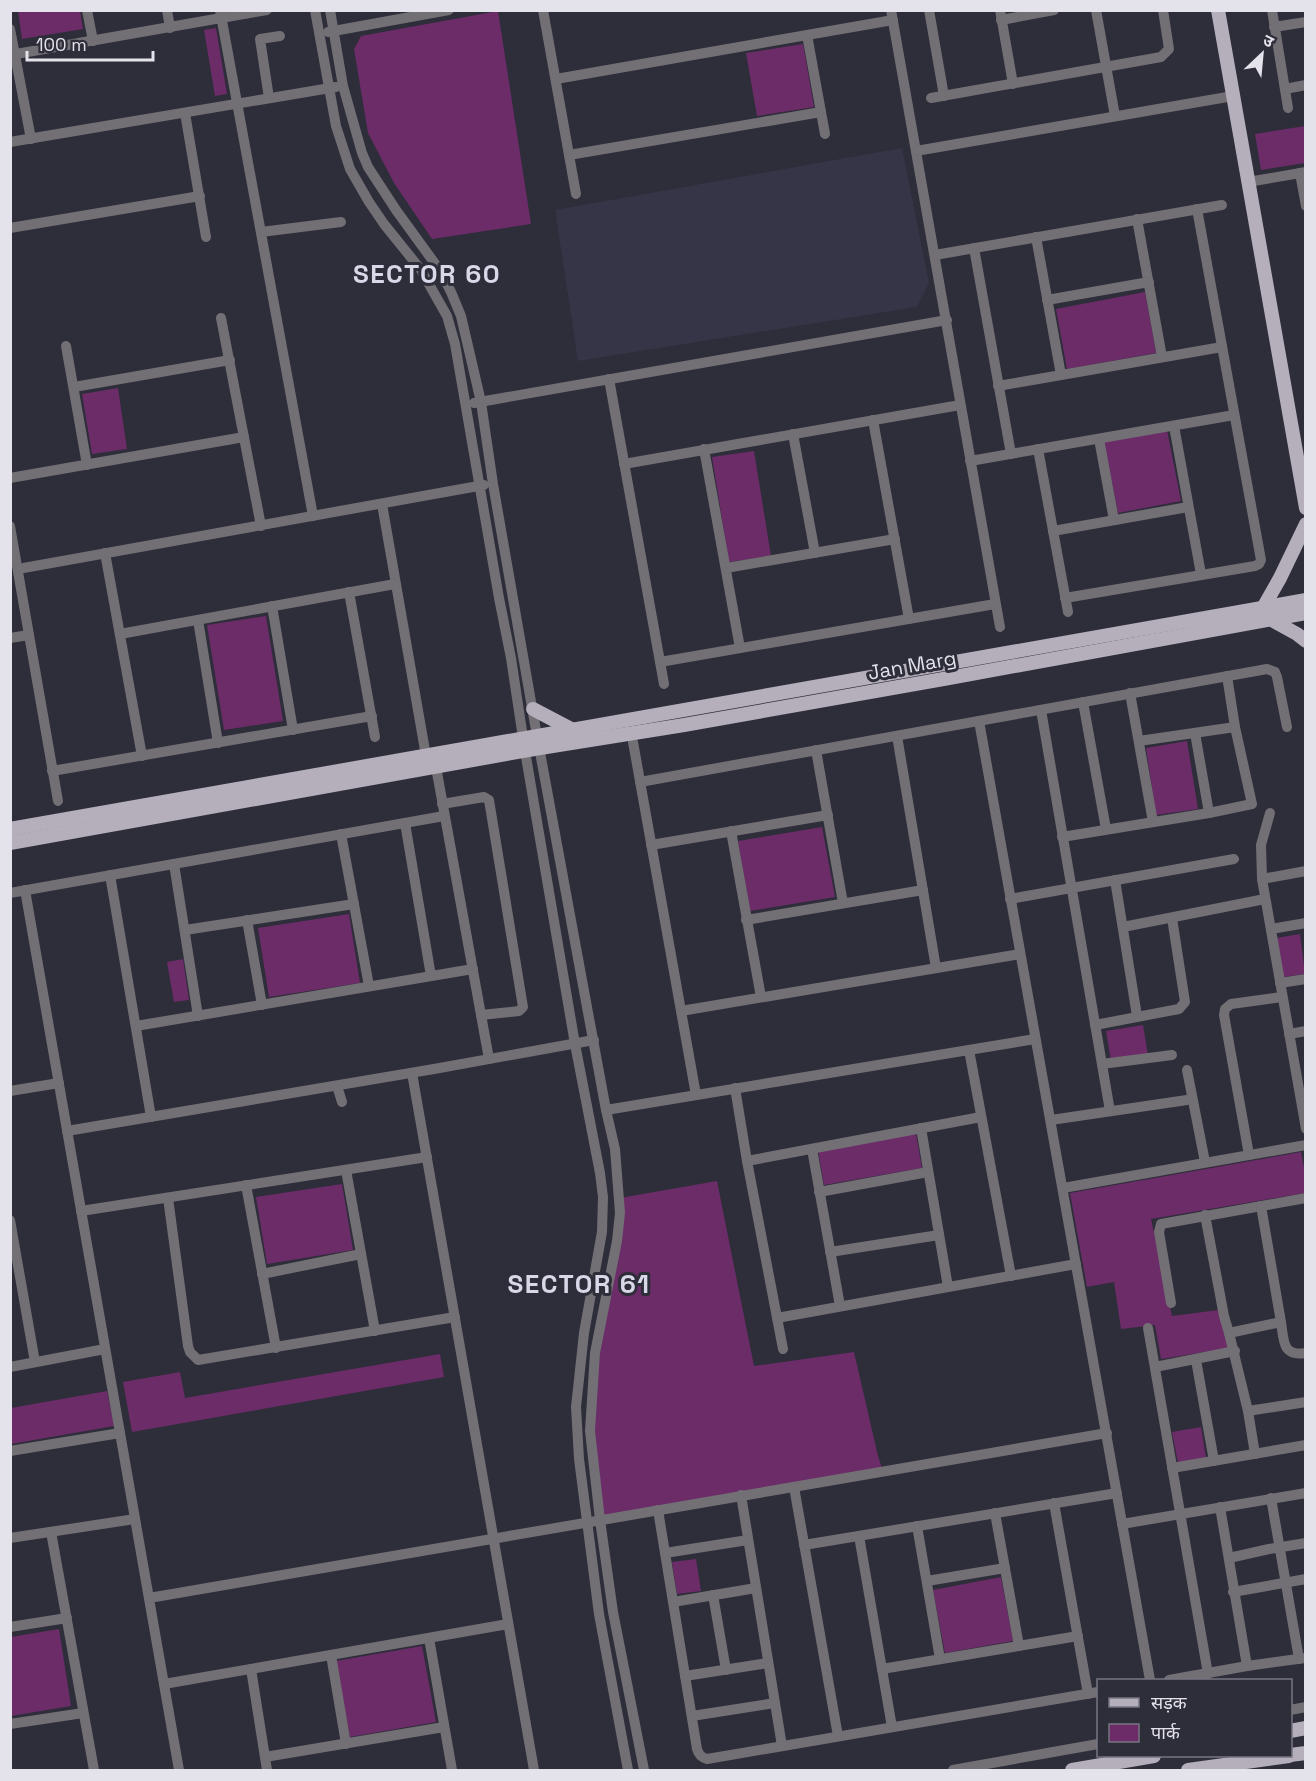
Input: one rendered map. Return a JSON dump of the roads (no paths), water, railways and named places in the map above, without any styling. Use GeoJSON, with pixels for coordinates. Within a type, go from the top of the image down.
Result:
{"type":"FeatureCollection","features":[{"type":"Feature","properties":{"kind":"main road"},"geometry":{"type":"LineString","coordinates":[[1218,10],[1305,508]]}},
{"type":"Feature","properties":{"kind":"main road"},"geometry":{"type":"LineString","coordinates":[[1266,614],[1305,524]]}},
{"type":"Feature","properties":{"kind":"main road"},"geometry":{"type":"LineString","coordinates":[[10,843],[436,767],[539,742],[573,730],[1266,614],[1305,600]]}},
{"type":"Feature","properties":{"kind":"main road","name":"Jan Marg"},"geometry":{"type":"LineString","coordinates":[[539,742],[684,725],[1266,614],[1305,613]]}},
{"type":"Feature","properties":{"kind":"main road"},"geometry":{"type":"LineString","coordinates":[[1266,614],[1305,641]]}},
{"type":"Feature","properties":{"kind":"main road"},"geometry":{"type":"LineString","coordinates":[[532,709],[573,730]]}},
{"type":"Feature","properties":{"kind":"main road"},"geometry":{"type":"LineString","coordinates":[[10,829],[426,756],[524,745]]}},
{"type":"Feature","properties":{"kind":"main road"},"geometry":{"type":"LineString","coordinates":[[1072,1770],[1143,1757]]}},
{"type":"Feature","properties":{"kind":"main road"},"geometry":{"type":"LineString","coordinates":[[1188,1770],[1276,1757]]}},
{"type":"Feature","properties":{"kind":"street"},"geometry":{"type":"LineString","coordinates":[[87,10],[93,41]]}},
{"type":"Feature","properties":{"kind":"street"},"geometry":{"type":"LineString","coordinates":[[167,10],[170,28]]}},
{"type":"Feature","properties":{"kind":"street"},"geometry":{"type":"LineString","coordinates":[[16,54],[170,28],[220,15],[267,10]]}},
{"type":"Feature","properties":{"kind":"street"},"geometry":{"type":"LineString","coordinates":[[315,10],[336,126],[350,169],[384,224],[421,270],[447,316],[455,344],[511,658],[575,1044],[602,1189],[602,1232],[584,1333],[576,1407],[579,1459],[599,1614],[628,1770]]}},
{"type":"Feature","properties":{"kind":"street"},"geometry":{"type":"LineString","coordinates":[[330,10],[343,86],[362,153],[368,167],[396,210],[436,265],[461,316],[481,402],[532,709],[615,1149],[620,1198],[618,1232],[596,1353],[590,1431],[613,1612],[644,1770]]}},
{"type":"Feature","properties":{"kind":"street"},"geometry":{"type":"LineString","coordinates":[[319,33],[449,10]]}},
{"type":"Feature","properties":{"kind":"street"},"geometry":{"type":"LineString","coordinates":[[543,10],[576,194]]}},
{"type":"Feature","properties":{"kind":"street"},"geometry":{"type":"LineString","coordinates":[[929,10],[944,96]]}},
{"type":"Feature","properties":{"kind":"street"},"geometry":{"type":"LineString","coordinates":[[1013,84],[1000,15],[1054,10]]}},
{"type":"Feature","properties":{"kind":"street"},"geometry":{"type":"LineString","coordinates":[[1096,10],[1115,116]]}},
{"type":"Feature","properties":{"kind":"street"},"geometry":{"type":"LineString","coordinates":[[931,98],[1161,57],[1169,49],[1163,10]]}},
{"type":"Feature","properties":{"kind":"street"},"geometry":{"type":"LineString","coordinates":[[1272,10],[1288,108]]}},
{"type":"Feature","properties":{"kind":"street"},"geometry":{"type":"LineString","coordinates":[[220,15],[313,516]]}},
{"type":"Feature","properties":{"kind":"street"},"geometry":{"type":"LineString","coordinates":[[556,79],[807,35],[892,15],[1000,627]]}},
{"type":"Feature","properties":{"kind":"street"},"geometry":{"type":"LineString","coordinates":[[1274,27],[1305,22]]}},
{"type":"Feature","properties":{"kind":"street"},"geometry":{"type":"LineString","coordinates":[[10,29],[31,139]]}},
{"type":"Feature","properties":{"kind":"street"},"geometry":{"type":"LineString","coordinates":[[807,35],[825,134]]}},
{"type":"Feature","properties":{"kind":"street"},"geometry":{"type":"LineString","coordinates":[[269,98],[260,39],[280,36]]}},
{"type":"Feature","properties":{"kind":"street"},"geometry":{"type":"LineString","coordinates":[[1285,89],[1305,85]]}},
{"type":"Feature","properties":{"kind":"street"},"geometry":{"type":"LineString","coordinates":[[10,142],[343,86]]}},
{"type":"Feature","properties":{"kind":"street"},"geometry":{"type":"LineString","coordinates":[[916,151],[1233,96]]}},
{"type":"Feature","properties":{"kind":"street"},"geometry":{"type":"LineString","coordinates":[[569,155],[821,112]]}},
{"type":"Feature","properties":{"kind":"street"},"geometry":{"type":"LineString","coordinates":[[185,113],[206,237]]}},
{"type":"Feature","properties":{"kind":"street"},"geometry":{"type":"LineString","coordinates":[[1248,182],[1303,173],[1305,206]]}},
{"type":"Feature","properties":{"kind":"street"},"geometry":{"type":"LineString","coordinates":[[10,228],[200,196]]}},
{"type":"Feature","properties":{"kind":"street"},"geometry":{"type":"LineString","coordinates":[[935,255],[1222,205]]}},
{"type":"Feature","properties":{"kind":"street"},"geometry":{"type":"LineString","coordinates":[[1065,598],[1255,566],[1261,560],[1197,209]]}},
{"type":"Feature","properties":{"kind":"street"},"geometry":{"type":"LineString","coordinates":[[1137,219],[1162,357]]}},
{"type":"Feature","properties":{"kind":"street"},"geometry":{"type":"LineString","coordinates":[[261,232],[341,222]]}},
{"type":"Feature","properties":{"kind":"street"},"geometry":{"type":"LineString","coordinates":[[1036,237],[1061,375]]}},
{"type":"Feature","properties":{"kind":"street"},"geometry":{"type":"LineString","coordinates":[[974,248],[1011,454]]}},
{"type":"Feature","properties":{"kind":"street"},"geometry":{"type":"LineString","coordinates":[[1047,300],[1149,282]]}},
{"type":"Feature","properties":{"kind":"street"},"geometry":{"type":"LineString","coordinates":[[221,318],[261,525]]}},
{"type":"Feature","properties":{"kind":"street"},"geometry":{"type":"LineString","coordinates":[[465,405],[947,320]]}},
{"type":"Feature","properties":{"kind":"street"},"geometry":{"type":"LineString","coordinates":[[66,346],[87,465]]}},
{"type":"Feature","properties":{"kind":"street"},"geometry":{"type":"LineString","coordinates":[[998,386],[1222,347]]}},
{"type":"Feature","properties":{"kind":"street"},"geometry":{"type":"LineString","coordinates":[[74,387],[230,360]]}},
{"type":"Feature","properties":{"kind":"street"},"geometry":{"type":"LineString","coordinates":[[609,380],[664,684]]}},
{"type":"Feature","properties":{"kind":"street"},"geometry":{"type":"LineString","coordinates":[[624,464],[960,405]]}},
{"type":"Feature","properties":{"kind":"street"},"geometry":{"type":"LineString","coordinates":[[970,461],[1234,415]]}},
{"type":"Feature","properties":{"kind":"street"},"geometry":{"type":"LineString","coordinates":[[873,420],[909,619]]}},
{"type":"Feature","properties":{"kind":"street"},"geometry":{"type":"LineString","coordinates":[[1174,426],[1201,574]]}},
{"type":"Feature","properties":{"kind":"street"},"geometry":{"type":"LineString","coordinates":[[793,434],[814,553]]}},
{"type":"Feature","properties":{"kind":"street"},"geometry":{"type":"LineString","coordinates":[[10,478],[244,437]]}},
{"type":"Feature","properties":{"kind":"street"},"geometry":{"type":"LineString","coordinates":[[1099,439],[1114,520]]}},
{"type":"Feature","properties":{"kind":"street"},"geometry":{"type":"LineString","coordinates":[[704,449],[740,648]]}},
{"type":"Feature","properties":{"kind":"street"},"geometry":{"type":"LineString","coordinates":[[1038,449],[1068,612]]}},
{"type":"Feature","properties":{"kind":"street"},"geometry":{"type":"LineString","coordinates":[[18,569],[493,484]]}},
{"type":"Feature","properties":{"kind":"street"},"geometry":{"type":"LineString","coordinates":[[382,504],[426,756]]}},
{"type":"Feature","properties":{"kind":"street"},"geometry":{"type":"LineString","coordinates":[[1053,531],[1188,507]]}},
{"type":"Feature","properties":{"kind":"street"},"geometry":{"type":"LineString","coordinates":[[10,526],[58,801]]}},
{"type":"Feature","properties":{"kind":"street"},"geometry":{"type":"LineString","coordinates":[[726,568],[895,539]]}},
{"type":"Feature","properties":{"kind":"street"},"geometry":{"type":"LineString","coordinates":[[105,553],[142,756]]}},
{"type":"Feature","properties":{"kind":"street"},"geometry":{"type":"LineString","coordinates":[[120,634],[395,584]]}},
{"type":"Feature","properties":{"kind":"street"},"geometry":{"type":"LineString","coordinates":[[350,592],[375,737]]}},
{"type":"Feature","properties":{"kind":"street"},"geometry":{"type":"LineString","coordinates":[[660,662],[995,604]]}},
{"type":"Feature","properties":{"kind":"street"},"geometry":{"type":"LineString","coordinates":[[272,606],[293,730]]}},
{"type":"Feature","properties":{"kind":"street"},"geometry":{"type":"LineString","coordinates":[[198,620],[218,743]]}},
{"type":"Feature","properties":{"kind":"street"},"geometry":{"type":"LineString","coordinates":[[10,638],[29,635]]}},
{"type":"Feature","properties":{"kind":"street"},"geometry":{"type":"LineString","coordinates":[[640,782],[1267,669],[1275,672],[1287,727]]}},
{"type":"Feature","properties":{"kind":"street"},"geometry":{"type":"LineString","coordinates":[[1062,837],[1252,804],[1235,727],[1227,676]]}},
{"type":"Feature","properties":{"kind":"street"},"geometry":{"type":"LineString","coordinates":[[1130,693],[1153,822]]}},
{"type":"Feature","properties":{"kind":"street"},"geometry":{"type":"LineString","coordinates":[[1083,702],[1106,830]]}},
{"type":"Feature","properties":{"kind":"street"},"geometry":{"type":"LineString","coordinates":[[1041,710],[1110,1111]]}},
{"type":"Feature","properties":{"kind":"street"},"geometry":{"type":"LineString","coordinates":[[52,771],[372,716]]}},
{"type":"Feature","properties":{"kind":"street"},"geometry":{"type":"LineString","coordinates":[[979,721],[1150,1679]]}},
{"type":"Feature","properties":{"kind":"street"},"geometry":{"type":"LineString","coordinates":[[1139,741],[1235,727]]}},
{"type":"Feature","properties":{"kind":"street"},"geometry":{"type":"LineString","coordinates":[[1195,733],[1209,813]]}},
{"type":"Feature","properties":{"kind":"street"},"geometry":{"type":"LineString","coordinates":[[897,736],[936,968]]}},
{"type":"Feature","properties":{"kind":"street"},"geometry":{"type":"LineString","coordinates":[[633,742],[696,1095]]}},
{"type":"Feature","properties":{"kind":"street"},"geometry":{"type":"LineString","coordinates":[[816,750],[843,903]]}},
{"type":"Feature","properties":{"kind":"street"},"geometry":{"type":"LineString","coordinates":[[436,767],[489,1059]]}},
{"type":"Feature","properties":{"kind":"street"},"geometry":{"type":"LineString","coordinates":[[442,804],[484,797],[489,800],[523,1007],[519,1011],[481,1015]]}},
{"type":"Feature","properties":{"kind":"street"},"geometry":{"type":"LineString","coordinates":[[1270,813],[1261,845],[1262,879],[1289,1034],[1302,1088],[1305,1129]]}},
{"type":"Feature","properties":{"kind":"street"},"geometry":{"type":"LineString","coordinates":[[651,845],[828,815]]}},
{"type":"Feature","properties":{"kind":"street"},"geometry":{"type":"LineString","coordinates":[[10,893],[444,816]]}},
{"type":"Feature","properties":{"kind":"street"},"geometry":{"type":"LineString","coordinates":[[405,823],[431,976]]}},
{"type":"Feature","properties":{"kind":"street"},"geometry":{"type":"LineString","coordinates":[[731,831],[761,997]]}},
{"type":"Feature","properties":{"kind":"street"},"geometry":{"type":"LineString","coordinates":[[342,834],[369,987]]}},
{"type":"Feature","properties":{"kind":"street"},"geometry":{"type":"LineString","coordinates":[[1011,899],[1234,859]]}},
{"type":"Feature","properties":{"kind":"street"},"geometry":{"type":"LineString","coordinates":[[174,864],[198,1016]]}},
{"type":"Feature","properties":{"kind":"street"},"geometry":{"type":"LineString","coordinates":[[1262,879],[1305,871]]}},
{"type":"Feature","properties":{"kind":"street"},"geometry":{"type":"LineString","coordinates":[[110,875],[152,1117]]}},
{"type":"Feature","properties":{"kind":"street"},"geometry":{"type":"LineString","coordinates":[[1115,880],[1137,1016]]}},
{"type":"Feature","properties":{"kind":"street"},"geometry":{"type":"LineString","coordinates":[[25,890],[179,1770]]}},
{"type":"Feature","properties":{"kind":"street"},"geometry":{"type":"LineString","coordinates":[[747,920],[922,890]]}},
{"type":"Feature","properties":{"kind":"street"},"geometry":{"type":"LineString","coordinates":[[1122,927],[1266,899]]}},
{"type":"Feature","properties":{"kind":"street"},"geometry":{"type":"LineString","coordinates":[[184,930],[354,904]]}},
{"type":"Feature","properties":{"kind":"street"},"geometry":{"type":"LineString","coordinates":[[1095,1025],[1179,1009],[1185,1002],[1172,918]]}},
{"type":"Feature","properties":{"kind":"street"},"geometry":{"type":"LineString","coordinates":[[247,920],[262,1005]]}},
{"type":"Feature","properties":{"kind":"street"},"geometry":{"type":"LineString","coordinates":[[1271,929],[1305,923]]}},
{"type":"Feature","properties":{"kind":"street"},"geometry":{"type":"LineString","coordinates":[[681,1011],[1020,954]]}},
{"type":"Feature","properties":{"kind":"street"},"geometry":{"type":"LineString","coordinates":[[136,1026],[473,969]]}},
{"type":"Feature","properties":{"kind":"street"},"geometry":{"type":"LineString","coordinates":[[1280,983],[1305,979]]}},
{"type":"Feature","properties":{"kind":"street"},"geometry":{"type":"LineString","coordinates":[[1249,1155],[1224,1016],[1225,1009],[1231,1005],[1282,997]]}},
{"type":"Feature","properties":{"kind":"street"},"geometry":{"type":"LineString","coordinates":[[1289,1034],[1305,1031]]}},
{"type":"Feature","properties":{"kind":"street"},"geometry":{"type":"LineString","coordinates":[[606,1110],[1035,1039]]}},
{"type":"Feature","properties":{"kind":"street"},"geometry":{"type":"LineString","coordinates":[[67,1131],[594,1040]]}},
{"type":"Feature","properties":{"kind":"street"},"geometry":{"type":"LineString","coordinates":[[969,1050],[1011,1276]]}},
{"type":"Feature","properties":{"kind":"street"},"geometry":{"type":"LineString","coordinates":[[1102,1064],[1172,1055]]}},
{"type":"Feature","properties":{"kind":"street"},"geometry":{"type":"LineString","coordinates":[[1187,1070],[1205,1162]]}},
{"type":"Feature","properties":{"kind":"street"},"geometry":{"type":"LineString","coordinates":[[412,1073],[534,1770]]}},
{"type":"Feature","properties":{"kind":"street"},"geometry":{"type":"LineString","coordinates":[[10,1091],[59,1083]]}},
{"type":"Feature","properties":{"kind":"street"},"geometry":{"type":"LineString","coordinates":[[337,1086],[342,1102]]}},
{"type":"Feature","properties":{"kind":"street"},"geometry":{"type":"LineString","coordinates":[[735,1088],[783,1349]]}},
{"type":"Feature","properties":{"kind":"street"},"geometry":{"type":"LineString","coordinates":[[1051,1120],[1187,1100]]}},
{"type":"Feature","properties":{"kind":"street"},"geometry":{"type":"LineString","coordinates":[[747,1161],[981,1117]]}},
{"type":"Feature","properties":{"kind":"street"},"geometry":{"type":"LineString","coordinates":[[921,1128],[948,1287]]}},
{"type":"Feature","properties":{"kind":"street"},"geometry":{"type":"LineString","coordinates":[[1063,1188],[1305,1145]]}},
{"type":"Feature","properties":{"kind":"street"},"geometry":{"type":"LineString","coordinates":[[812,1149],[840,1306]]}},
{"type":"Feature","properties":{"kind":"street"},"geometry":{"type":"LineString","coordinates":[[81,1211],[427,1157]]}},
{"type":"Feature","properties":{"kind":"street"},"geometry":{"type":"LineString","coordinates":[[346,1170],[375,1331]]}},
{"type":"Feature","properties":{"kind":"street"},"geometry":{"type":"LineString","coordinates":[[819,1192],[928,1172]]}},
{"type":"Feature","properties":{"kind":"street"},"geometry":{"type":"LineString","coordinates":[[246,1185],[276,1348]]}},
{"type":"Feature","properties":{"kind":"street"},"geometry":{"type":"LineString","coordinates":[[168,1198],[190,1352],[198,1360],[455,1317]]}},
{"type":"Feature","properties":{"kind":"street"},"geometry":{"type":"LineString","coordinates":[[1171,1303],[1159,1232],[1159,1228],[1164,1223],[1305,1198]]}},
{"type":"Feature","properties":{"kind":"street"},"geometry":{"type":"LineString","coordinates":[[1261,1206],[1285,1346],[1294,1355],[1305,1353]]}},
{"type":"Feature","properties":{"kind":"street"},"geometry":{"type":"LineString","coordinates":[[1205,1215],[1224,1316],[1235,1352],[1256,1454]]}},
{"type":"Feature","properties":{"kind":"street"},"geometry":{"type":"LineString","coordinates":[[10,1220],[35,1362]]}},
{"type":"Feature","properties":{"kind":"street"},"geometry":{"type":"LineString","coordinates":[[830,1252],[939,1235]]}},
{"type":"Feature","properties":{"kind":"street"},"geometry":{"type":"LineString","coordinates":[[262,1274],[361,1254]]}},
{"type":"Feature","properties":{"kind":"street"},"geometry":{"type":"LineString","coordinates":[[777,1318],[1076,1264]]}},
{"type":"Feature","properties":{"kind":"street"},"geometry":{"type":"LineString","coordinates":[[596,1270],[610,1273]]}},
{"type":"Feature","properties":{"kind":"street"},"geometry":{"type":"LineString","coordinates":[[1229,1333],[1281,1322]]}},
{"type":"Feature","properties":{"kind":"street"},"geometry":{"type":"LineString","coordinates":[[1148,1328],[1208,1674]]}},
{"type":"Feature","properties":{"kind":"street"},"geometry":{"type":"LineString","coordinates":[[10,1367],[105,1349]]}},
{"type":"Feature","properties":{"kind":"street"},"geometry":{"type":"LineString","coordinates":[[1155,1367],[1235,1352]]}},
{"type":"Feature","properties":{"kind":"street"},"geometry":{"type":"LineString","coordinates":[[1196,1360],[1214,1461]]}},
{"type":"Feature","properties":{"kind":"street"},"geometry":{"type":"LineString","coordinates":[[1248,1411],[1305,1402]]}},
{"type":"Feature","properties":{"kind":"street"},"geometry":{"type":"LineString","coordinates":[[149,1598],[1107,1432]]}},
{"type":"Feature","properties":{"kind":"street"},"geometry":{"type":"LineString","coordinates":[[10,1451],[120,1433]]}},
{"type":"Feature","properties":{"kind":"street"},"geometry":{"type":"LineString","coordinates":[[1172,1468],[1305,1445]]}},
{"type":"Feature","properties":{"kind":"street"},"geometry":{"type":"LineString","coordinates":[[794,1486],[838,1736]]}},
{"type":"Feature","properties":{"kind":"street"},"geometry":{"type":"LineString","coordinates":[[804,1545],[1117,1492]]}},
{"type":"Feature","properties":{"kind":"street"},"geometry":{"type":"LineString","coordinates":[[1122,1524],[1305,1493]]}},
{"type":"Feature","properties":{"kind":"street"},"geometry":{"type":"LineString","coordinates":[[741,1496],[782,1746]]}},
{"type":"Feature","properties":{"kind":"street"},"geometry":{"type":"LineString","coordinates":[[1176,1679],[1302,1658],[1271,1498]]}},
{"type":"Feature","properties":{"kind":"street"},"geometry":{"type":"LineString","coordinates":[[658,1510],[697,1749],[699,1755],[707,1759],[1093,1693],[1078,1636],[1054,1503]]}},
{"type":"Feature","properties":{"kind":"street"},"geometry":{"type":"LineString","coordinates":[[1220,1507],[1247,1666]]}},
{"type":"Feature","properties":{"kind":"street"},"geometry":{"type":"LineString","coordinates":[[995,1513],[1018,1646]]}},
{"type":"Feature","properties":{"kind":"street"},"geometry":{"type":"LineString","coordinates":[[10,1538],[135,1519]]}},
{"type":"Feature","properties":{"kind":"street"},"geometry":{"type":"LineString","coordinates":[[917,1526],[940,1659]]}},
{"type":"Feature","properties":{"kind":"street"},"geometry":{"type":"LineString","coordinates":[[51,1532],[93,1770]]}},
{"type":"Feature","properties":{"kind":"street"},"geometry":{"type":"LineString","coordinates":[[858,1536],[892,1727]]}},
{"type":"Feature","properties":{"kind":"street"},"geometry":{"type":"LineString","coordinates":[[665,1553],[748,1540]]}},
{"type":"Feature","properties":{"kind":"street"},"geometry":{"type":"LineString","coordinates":[[1229,1558],[1305,1543]]}},
{"type":"Feature","properties":{"kind":"street"},"geometry":{"type":"LineString","coordinates":[[927,1581],[1005,1568]]}},
{"type":"Feature","properties":{"kind":"street"},"geometry":{"type":"LineString","coordinates":[[1233,1592],[1305,1579]]}},
{"type":"Feature","properties":{"kind":"street"},"geometry":{"type":"LineString","coordinates":[[674,1602],[756,1588]]}},
{"type":"Feature","properties":{"kind":"street"},"geometry":{"type":"LineString","coordinates":[[713,1595],[726,1670]]}},
{"type":"Feature","properties":{"kind":"street"},"geometry":{"type":"LineString","coordinates":[[10,1627],[67,1618]]}},
{"type":"Feature","properties":{"kind":"street"},"geometry":{"type":"LineString","coordinates":[[164,1684],[508,1624]]}},
{"type":"Feature","properties":{"kind":"street"},"geometry":{"type":"LineString","coordinates":[[882,1669],[1078,1636]]}},
{"type":"Feature","properties":{"kind":"street"},"geometry":{"type":"LineString","coordinates":[[429,1638],[452,1770]]}},
{"type":"Feature","properties":{"kind":"street"},"geometry":{"type":"LineString","coordinates":[[332,1655],[346,1744]]}},
{"type":"Feature","properties":{"kind":"street"},"geometry":{"type":"LineString","coordinates":[[685,1676],[768,1663]]}},
{"type":"Feature","properties":{"kind":"street"},"geometry":{"type":"LineString","coordinates":[[251,1669],[267,1770]]}},
{"type":"Feature","properties":{"kind":"street"},"geometry":{"type":"LineString","coordinates":[[692,1716],[775,1703]]}},
{"type":"Feature","properties":{"kind":"street"},"geometry":{"type":"LineString","coordinates":[[10,1724],[82,1713]]}},
{"type":"Feature","properties":{"kind":"street"},"geometry":{"type":"LineString","coordinates":[[265,1758],[444,1727]]}},
{"type":"Feature","properties":{"kind":"street"},"geometry":{"type":"LineString","coordinates":[[953,1770],[1097,1744]]}},
{"type":"Feature","properties":{"kind":"district","name":"SECTOR 60"},"geometry":{"type":"Point","coordinates":[427,274]}},
{"type":"Feature","properties":{"kind":"district","name":"SECTOR 61"},"geometry":{"type":"Point","coordinates":[579,1284]}}]}
